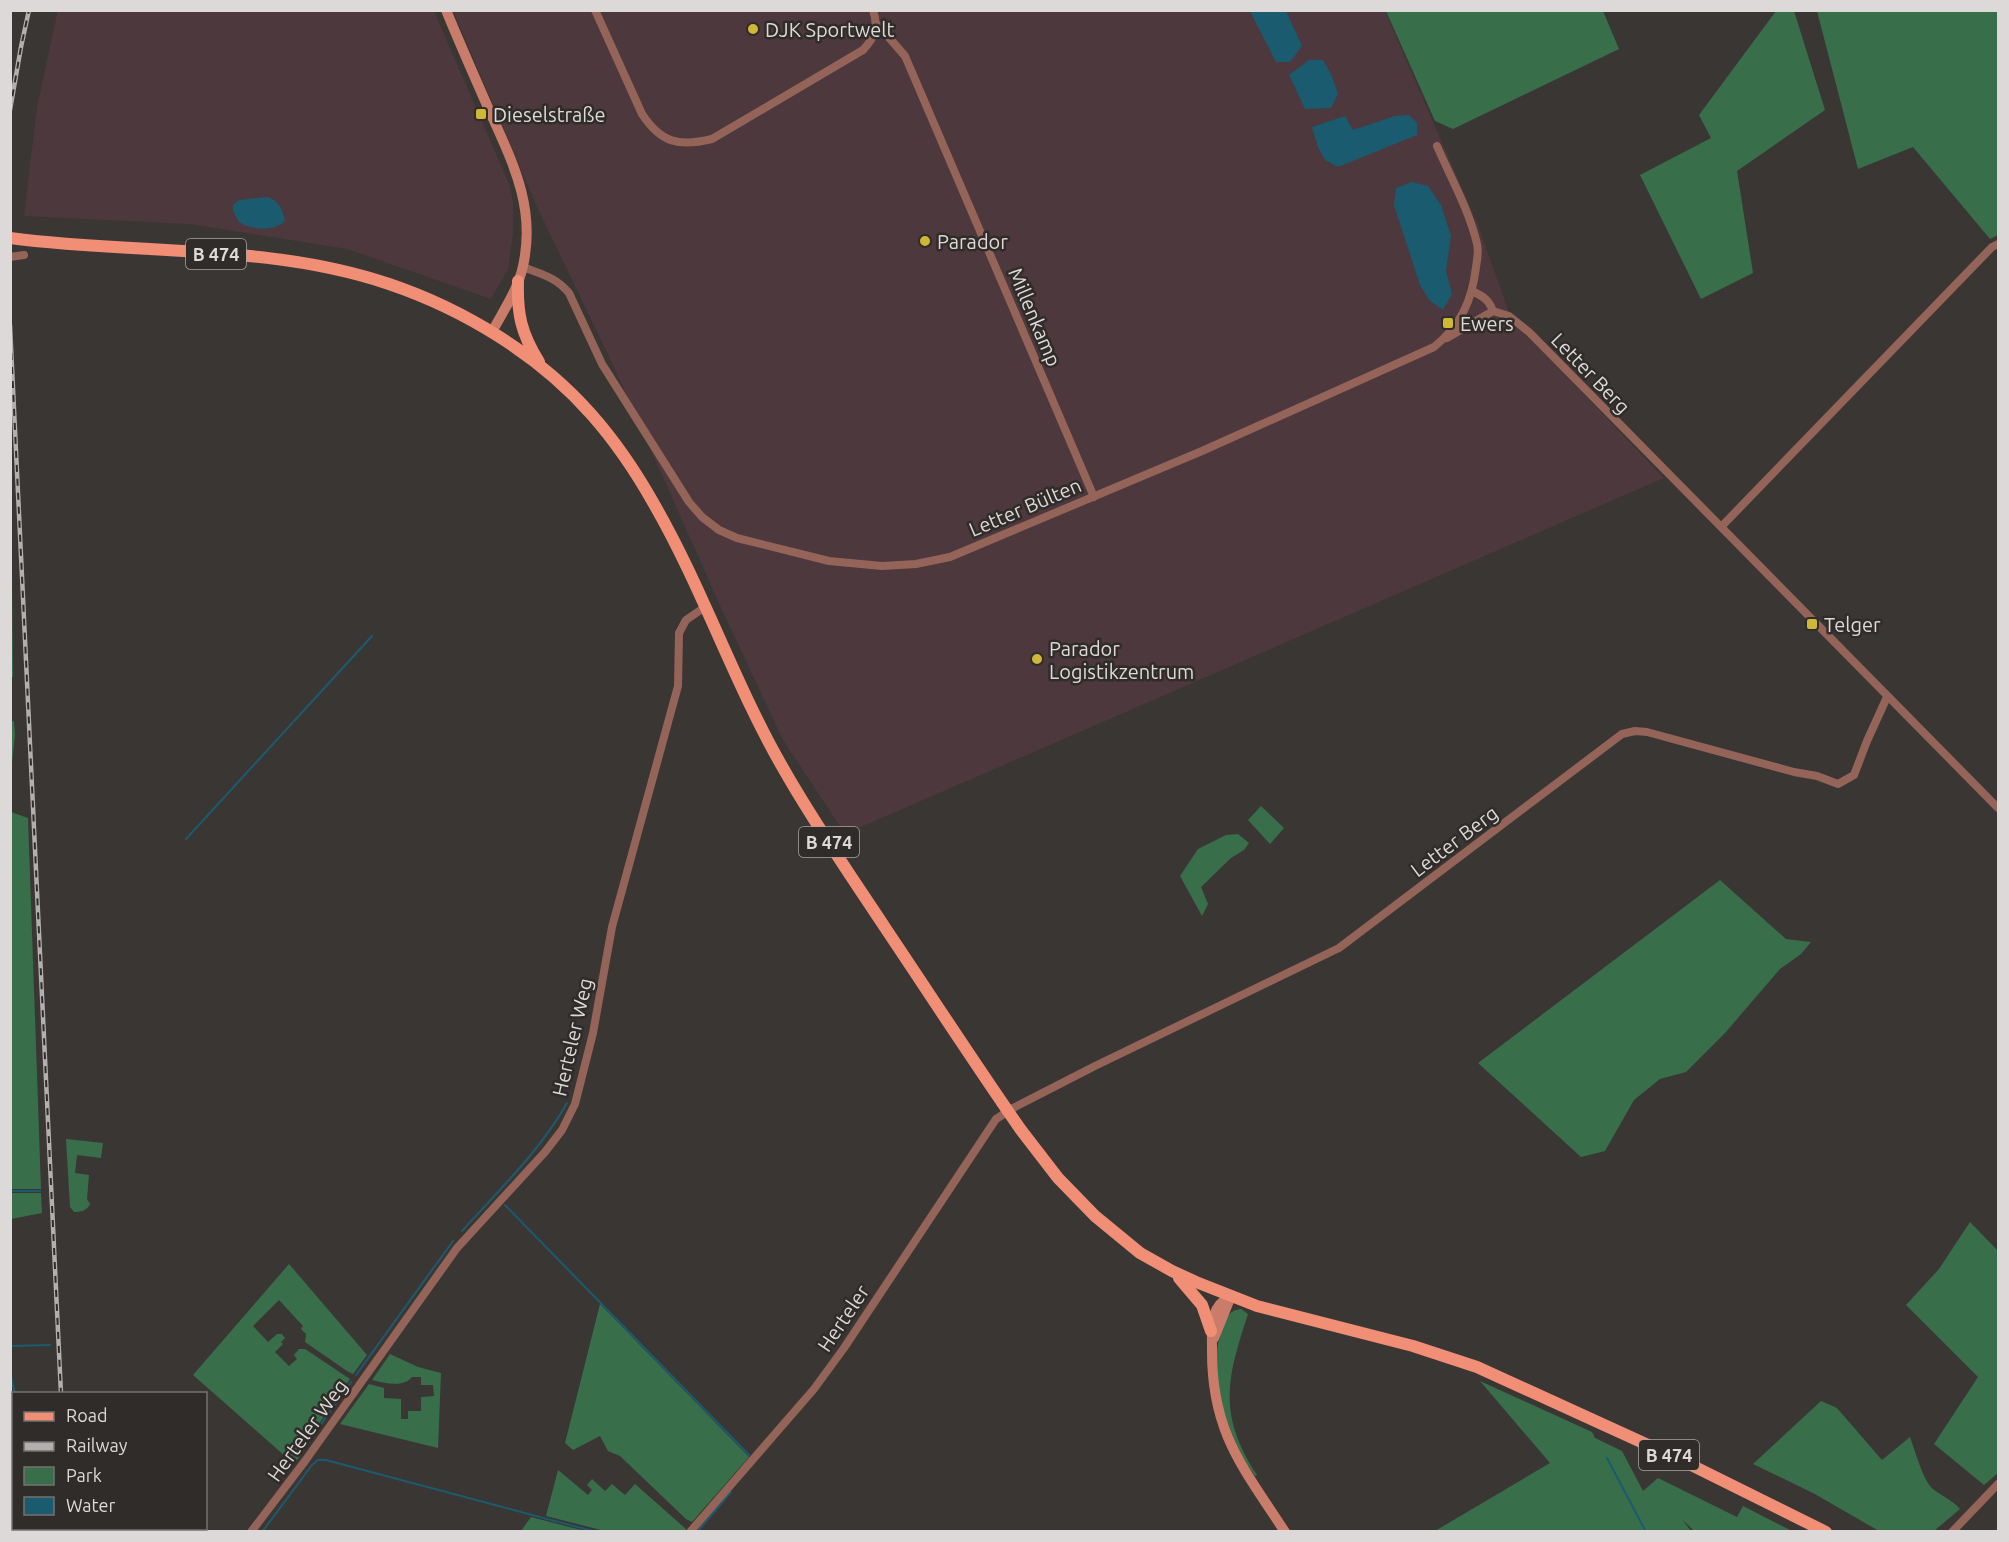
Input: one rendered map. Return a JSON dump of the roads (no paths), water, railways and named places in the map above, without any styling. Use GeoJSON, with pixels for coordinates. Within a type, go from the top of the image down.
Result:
{"type":"FeatureCollection","features":[{"type":"Feature","properties":{"kind":"main road","name":"B 474"},"geometry":{"type":"LineString","coordinates":[[10,238],[283,260],[344,270],[436,303],[492,332],[542,368],[587,409],[627,461],[656,506],[754,715],[795,789],[1008,1112],[1034,1149],[1076,1197],[1140,1253],[1172,1271],[1254,1304],[1413,1346],[1477,1367],[1683,1461],[1826,1532]]}},
{"type":"Feature","properties":{"kind":"main road"},"geometry":{"type":"LineString","coordinates":[[518,281],[517,308],[520,323],[542,368]]}},
{"type":"Feature","properties":{"kind":"main road"},"geometry":{"type":"LineString","coordinates":[[1172,1271],[1202,1305],[1211,1331]]}},
{"type":"Feature","properties":{"kind":"street"},"geometry":{"type":"LineString","coordinates":[[446,10],[520,183],[527,224],[523,267],[492,332]]}},
{"type":"Feature","properties":{"kind":"street"},"geometry":{"type":"LineString","coordinates":[[595,10],[646,121],[659,135],[671,141],[695,143],[712,139],[863,50],[874,38],[878,24],[873,10]]}},
{"type":"Feature","properties":{"kind":"street","name":"Millenkamp"},"geometry":{"type":"LineString","coordinates":[[878,24],[905,56],[1094,497]]}},
{"type":"Feature","properties":{"kind":"street","name":"Letter Bülten"},"geometry":{"type":"LineString","coordinates":[[523,267],[551,277],[561,283],[569,293],[602,364],[688,502],[711,523],[736,538],[829,561],[882,566],[916,564],[950,556],[1094,497],[1441,342],[1460,321],[1472,291],[1478,246],[1437,146]]}},
{"type":"Feature","properties":{"kind":"street"},"geometry":{"type":"LineString","coordinates":[[1721,527],[1992,247],[1998,244]]}},
{"type":"Feature","properties":{"kind":"street"},"geometry":{"type":"LineString","coordinates":[[10,257],[24,255]]}},
{"type":"Feature","properties":{"kind":"street"},"geometry":{"type":"LineString","coordinates":[[1441,342],[1493,311],[1490,303],[1483,296],[1472,291]]}},
{"type":"Feature","properties":{"kind":"street","name":"Letter Berg"},"geometry":{"type":"LineString","coordinates":[[1493,311],[1509,316],[1529,332],[1998,808]]}},
{"type":"Feature","properties":{"kind":"street","name":"Herteler Weg"},"geometry":{"type":"LineString","coordinates":[[251,1532],[299,1470],[457,1248],[545,1152],[561,1130],[575,1104],[593,1033],[612,927],[678,686],[679,633],[686,620],[705,608]]}},
{"type":"Feature","properties":{"kind":"street","name":"Letter Berg"},"geometry":{"type":"LineString","coordinates":[[1008,1112],[1095,1066],[1339,948],[1622,734],[1635,731],[1647,732],[1794,772],[1817,776],[1838,784],[1854,775],[1887,697]]}},
{"type":"Feature","properties":{"kind":"street","name":"Herteler"},"geometry":{"type":"LineString","coordinates":[[690,1532],[813,1389],[844,1348],[988,1130],[996,1119],[1008,1112]]}},
{"type":"Feature","properties":{"kind":"street"},"geometry":{"type":"LineString","coordinates":[[1231,1296],[1217,1307],[1211,1331],[1213,1389],[1224,1431],[1240,1462],[1285,1532]]}},
{"type":"Feature","properties":{"kind":"street"},"geometry":{"type":"LineString","coordinates":[[1212,1347],[1231,1296]]}},
{"type":"Feature","properties":{"kind":"street"},"geometry":{"type":"LineString","coordinates":[[1952,1532],[1998,1484]]}},
{"type":"Feature","properties":{"kind":"water"},"geometry":{"type":"Polygon","coordinates":[[[1250,11],[1286,11],[1302,46],[1290,62],[1276,62],[1250,11]]]}},
{"type":"Feature","properties":{"kind":"water"},"geometry":{"type":"Polygon","coordinates":[[[1309,60],[1323,60],[1331,74],[1338,94],[1331,108],[1305,109],[1289,75],[1309,60]]]}},
{"type":"Feature","properties":{"kind":"water"},"geometry":{"type":"Polygon","coordinates":[[[1409,115],[1417,123],[1417,135],[1338,167],[1325,160],[1312,127],[1345,116],[1353,130],[1395,116],[1409,115]]]}},
{"type":"Feature","properties":{"kind":"water"},"geometry":{"type":"Polygon","coordinates":[[[1412,182],[1428,186],[1441,205],[1451,236],[1446,271],[1452,294],[1443,310],[1429,300],[1420,285],[1394,205],[1396,188],[1412,182]]]}},
{"type":"Feature","properties":{"kind":"water"},"geometry":{"type":"Polygon","coordinates":[[[268,197],[275,201],[281,209],[285,220],[281,224],[264,228],[250,227],[239,222],[233,211],[233,205],[239,200],[268,197]]]}},
{"type":"Feature","properties":{"kind":"waterway"},"geometry":{"type":"LineString","coordinates":[[186,839],[372,636]]}},
{"type":"Feature","properties":{"kind":"waterway"},"geometry":{"type":"LineString","coordinates":[[462,1231],[532,1154],[567,1103]]}},
{"type":"Feature","properties":{"kind":"waterway"},"geometry":{"type":"LineString","coordinates":[[10,1191],[40,1191]]}},
{"type":"Feature","properties":{"kind":"waterway"},"geometry":{"type":"LineString","coordinates":[[505,1205],[749,1455]]}},
{"type":"Feature","properties":{"kind":"waterway"},"geometry":{"type":"LineString","coordinates":[[356,1375],[453,1241]]}},
{"type":"Feature","properties":{"kind":"waterway"},"geometry":{"type":"LineString","coordinates":[[10,1346],[50,1345]]}},
{"type":"Feature","properties":{"kind":"waterway"},"geometry":{"type":"LineString","coordinates":[[10,1372],[15,1392]]}},
{"type":"Feature","properties":{"kind":"waterway"},"geometry":{"type":"LineString","coordinates":[[304,1448],[351,1382]]}},
{"type":"Feature","properties":{"kind":"waterway"},"geometry":{"type":"LineString","coordinates":[[1607,1458],[1646,1532]]}},
{"type":"Feature","properties":{"kind":"waterway"},"geometry":{"type":"LineString","coordinates":[[262,1532],[318,1460],[326,1460],[596,1532]]}},
{"type":"Feature","properties":{"kind":"waterway"},"geometry":{"type":"LineString","coordinates":[[697,1532],[731,1492]]}},
{"type":"Feature","properties":{"kind":"railway"},"geometry":{"type":"LineString","coordinates":[[10,110],[29,10]]}},
{"type":"Feature","properties":{"kind":"railway"},"geometry":{"type":"LineString","coordinates":[[10,325],[61,1392]]}},
{"type":"Feature","properties":{"kind":"place","name":"DJK Sportwelt"},"geometry":{"type":"Point","coordinates":[753,29]}},
{"type":"Feature","properties":{"kind":"place","name":"Dieselstraße"},"geometry":{"type":"Point","coordinates":[481,114]}},
{"type":"Feature","properties":{"kind":"place","name":"Parador"},"geometry":{"type":"Point","coordinates":[925,241]}},
{"type":"Feature","properties":{"kind":"place","name":"Ewers"},"geometry":{"type":"Point","coordinates":[1448,323]}},
{"type":"Feature","properties":{"kind":"place","name":"Telger"},"geometry":{"type":"Point","coordinates":[1812,624]}},
{"type":"Feature","properties":{"kind":"place","name":"Parador Logistikzentrum"},"geometry":{"type":"Point","coordinates":[1037,659]}}]}
